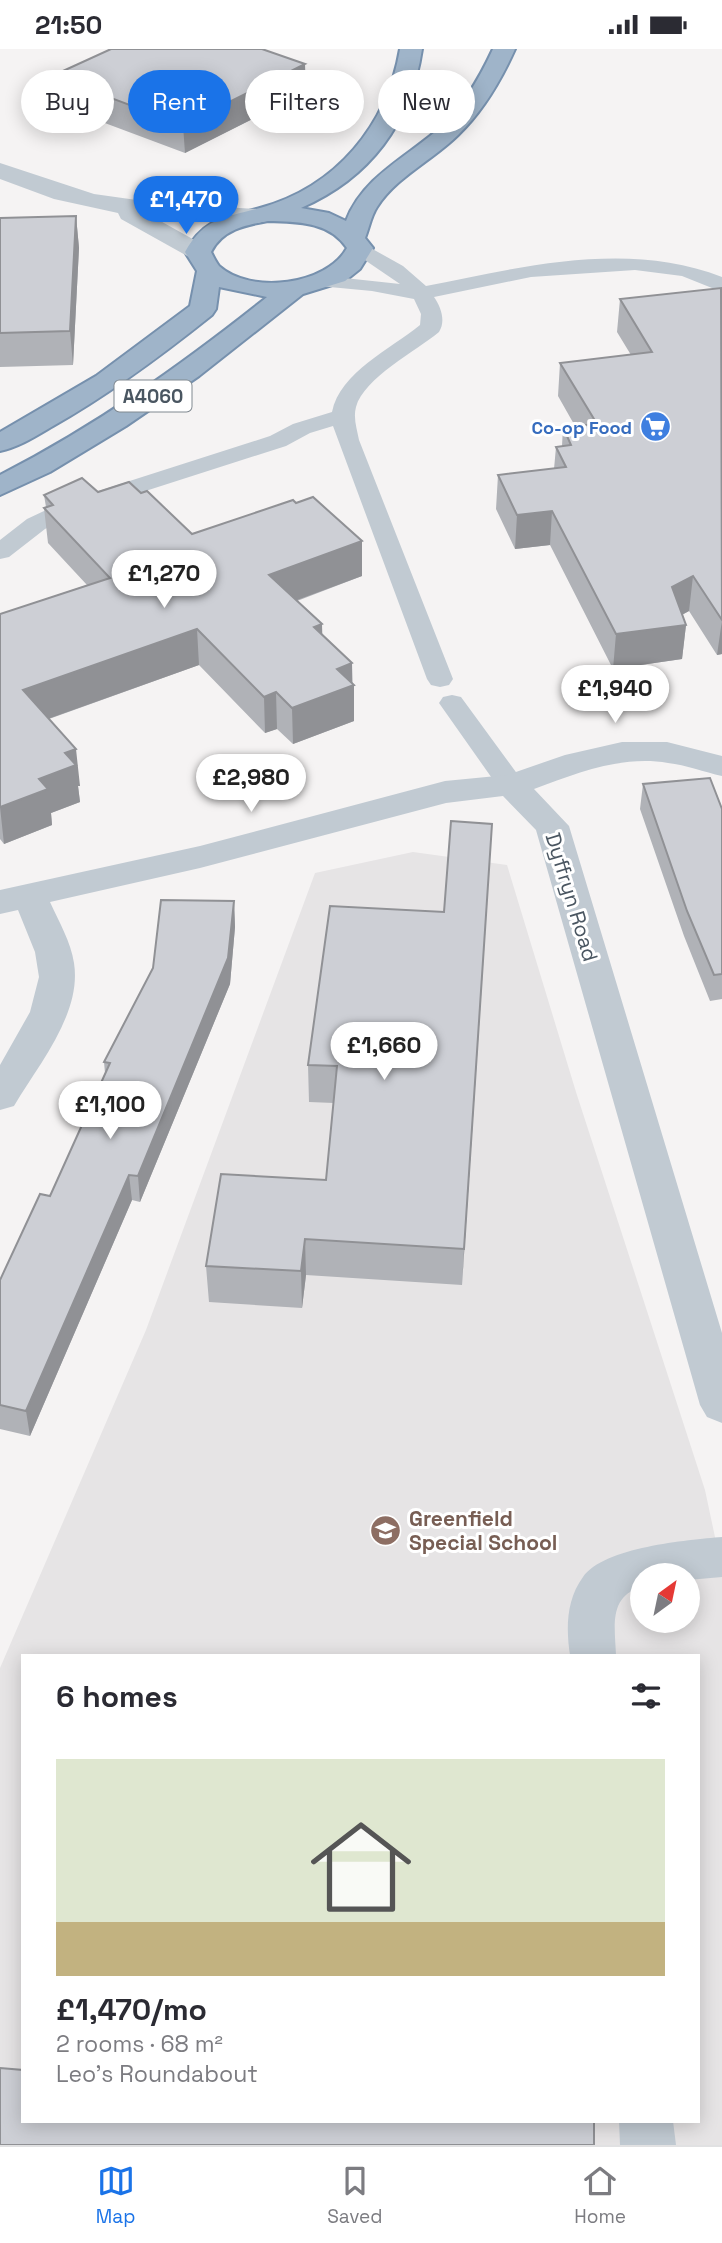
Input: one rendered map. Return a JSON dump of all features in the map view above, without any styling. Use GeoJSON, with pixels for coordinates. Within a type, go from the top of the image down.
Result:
{"type":"FeatureCollection","features":[{"type":"Feature","properties":{"kind":"highway"},"geometry":{"type":"LineString","coordinates":[[263,215],[347,173],[394,109],[409,67],[411,49]]}},
{"type":"Feature","properties":{"kind":"highway"},"geometry":{"type":"LineString","coordinates":[[357,242],[342,226],[322,218],[296,214],[263,215],[238,219],[217,228],[204,239],[204,261],[240,285],[267,289],[295,288],[326,282],[344,273],[357,261],[357,242],[364,207],[382,185],[435,144],[461,118],[479,94],[504,49]]}},
{"type":"Feature","properties":{"kind":"highway","name":"A4060"},"geometry":{"type":"LineString","coordinates":[[0,443],[40,423],[156,348],[203,309],[204,261]]}},
{"type":"Feature","properties":{"kind":"highway","name":"A4060"},"geometry":{"type":"LineString","coordinates":[[0,486],[132,411],[219,350],[295,288]]}},
{"type":"Feature","properties":{"kind":"street"},"geometry":{"type":"LineString","coordinates":[[0,170],[30,184],[117,208],[263,215]]}},
{"type":"Feature","properties":{"kind":"street"},"geometry":{"type":"LineString","coordinates":[[117,208],[204,261]]}},
{"type":"Feature","properties":{"kind":"street"},"geometry":{"type":"LineString","coordinates":[[0,1096],[47,1017],[58,988],[56,962],[15,899],[200,857],[445,792],[512,785],[577,762],[622,752],[667,752],[722,766]]}},
{"type":"Feature","properties":{"kind":"street","name":"Dyffryn Road"},"geometry":{"type":"LineString","coordinates":[[512,785],[552,826],[722,1405]]}},
{"type":"Feature","properties":{"kind":"street"},"geometry":{"type":"LineString","coordinates":[[593,1654],[590,1624],[599,1590],[627,1571],[680,1560],[722,1557]]}},
{"type":"Feature","properties":{"kind":"street"},"geometry":{"type":"LineString","coordinates":[[646,2123],[649,2145]]}},
{"type":"Feature","properties":{"kind":"lane"},"geometry":{"type":"LineString","coordinates":[[357,242],[399,271],[420,294],[434,316],[431,327],[364,381],[346,402],[343,418],[348,440],[446,691],[512,785]]}},
{"type":"Feature","properties":{"kind":"lane"},"geometry":{"type":"LineString","coordinates":[[326,282],[372,285],[420,294],[531,271],[635,264],[686,270],[722,286]]}},
{"type":"Feature","properties":{"kind":"lane"},"geometry":{"type":"LineString","coordinates":[[0,552],[36,524],[69,509],[278,441],[315,422],[343,418]]}},
{"type":"Feature","properties":{"kind":"shaded area","name":"Greenfield Special School"},"geometry":{"type":"Polygon","coordinates":[[[413,852],[507,865],[576,1092],[705,1490],[722,1570],[722,2145],[0,2145],[0,1668],[146,1330],[315,873],[413,852]]]}},
{"type":"Feature","properties":{"kind":"building"},"geometry":{"type":"Polygon","coordinates":[[[111,49],[262,49],[305,64],[293,70],[245,70],[245,94],[231,101],[231,70],[128,70],[128,104],[114,99],[114,70],[65,70],[111,49]]]}},
{"type":"Feature","properties":{"kind":"building"},"geometry":{"type":"Polygon","coordinates":[[[76,216],[70,331],[0,333],[0,218],[76,216]]]}},
{"type":"Feature","properties":{"kind":"building"},"geometry":{"type":"Polygon","coordinates":[[[721,288],[722,620],[693,576],[672,587],[686,625],[616,634],[552,511],[517,515],[498,475],[566,467],[556,447],[571,445],[563,427],[597,424],[560,363],[652,352],[620,299],[721,288]]]}},
{"type":"Feature","properties":{"kind":"building"},"geometry":{"type":"Polygon","coordinates":[[[82,478],[98,492],[129,482],[141,493],[147,491],[192,534],[293,500],[296,503],[313,497],[362,541],[269,575],[322,624],[314,627],[352,663],[337,669],[354,685],[292,708],[276,692],[264,697],[197,629],[23,690],[76,749],[65,753],[76,765],[39,779],[48,789],[0,807],[0,614],[110,578],[44,508],[53,505],[44,495],[82,478]]]}},
{"type":"Feature","properties":{"kind":"building"},"geometry":{"type":"Polygon","coordinates":[[[710,778],[722,809],[722,974],[714,975],[687,911],[643,784],[710,778]]]}},
{"type":"Feature","properties":{"kind":"building"},"geometry":{"type":"Polygon","coordinates":[[[451,821],[492,824],[464,1249],[305,1239],[301,1271],[206,1266],[221,1174],[326,1180],[337,1066],[308,1065],[330,906],[444,912],[451,821]]]}},
{"type":"Feature","properties":{"kind":"building"},"geometry":{"type":"Polygon","coordinates":[[[161,900],[234,901],[228,958],[138,1176],[129,1175],[26,1411],[0,1405],[0,1280],[40,1194],[50,1196],[110,1063],[104,1062],[153,968],[161,900]]]}},
{"type":"Feature","properties":{"kind":"building"},"geometry":{"type":"Polygon","coordinates":[[[0,2068],[21,2070],[21,2123],[594,2123],[594,2145],[0,2145],[0,2068]]]}},
{"type":"Feature","properties":{"kind":"place","name":"Co-op Food"},"geometry":{"type":"Point","coordinates":[655,427]}},
{"type":"Feature","properties":{"kind":"place","name":"Greenfield Special School"},"geometry":{"type":"Point","coordinates":[386,1530]}}]}
